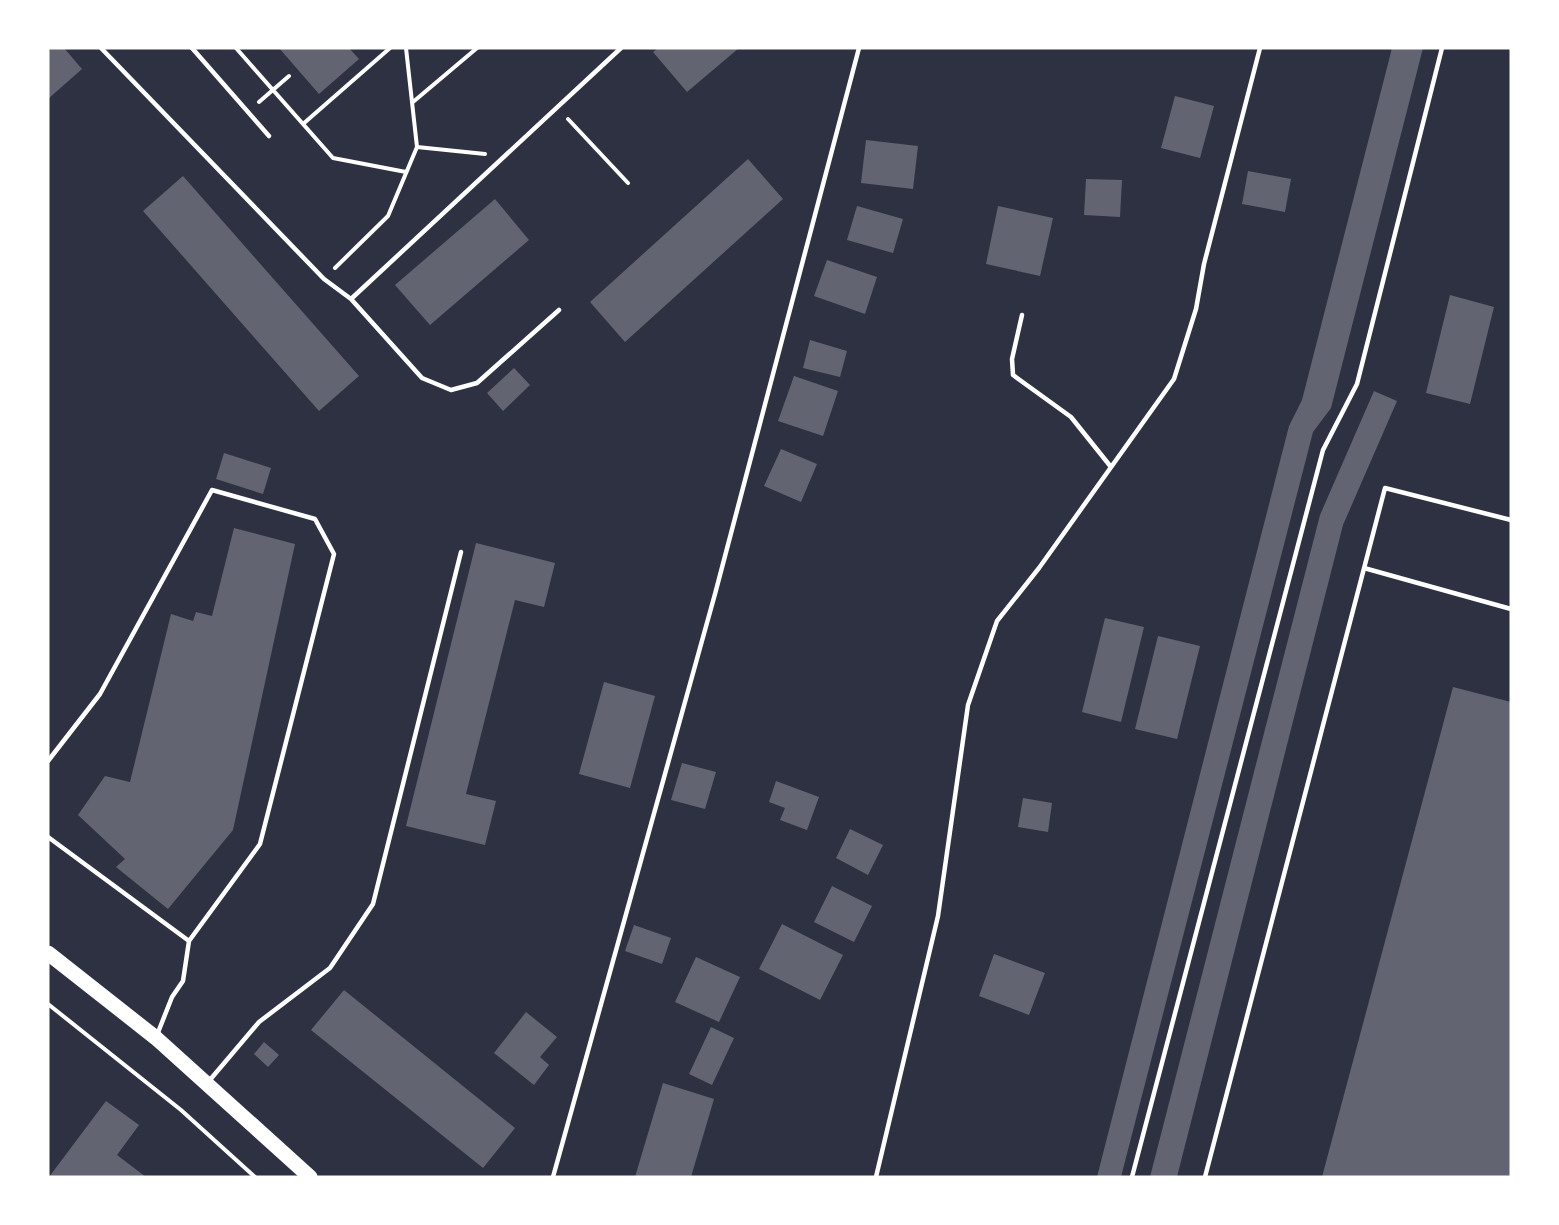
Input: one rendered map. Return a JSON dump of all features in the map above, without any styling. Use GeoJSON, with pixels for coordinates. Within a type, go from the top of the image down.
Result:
{"type":"FeatureCollection","features":[{"type":"Feature","properties":{"kind":"main road"},"geometry":{"type":"LineString","coordinates":[[48,953],[156,1038],[310,1177]]}},
{"type":"Feature","properties":{"kind":"lane"},"geometry":{"type":"LineString","coordinates":[[101,48],[324,279],[351,298],[422,378],[451,390],[477,383],[559,310]]}},
{"type":"Feature","properties":{"kind":"lane"},"geometry":{"type":"LineString","coordinates":[[192,48],[269,136]]}},
{"type":"Feature","properties":{"kind":"lane"},"geometry":{"type":"LineString","coordinates":[[351,298],[621,48]]}},
{"type":"Feature","properties":{"kind":"lane"},"geometry":{"type":"LineString","coordinates":[[553,1177],[715,594],[859,48]]}},
{"type":"Feature","properties":{"kind":"lane"},"geometry":{"type":"LineString","coordinates":[[876,1177],[938,916],[968,705],[997,621],[1039,568],[1174,380],[1196,309],[1204,264],[1260,48]]}},
{"type":"Feature","properties":{"kind":"lane"},"geometry":{"type":"LineString","coordinates":[[1132,1177],[1323,450],[1357,384],[1442,48]]}},
{"type":"Feature","properties":{"kind":"lane"},"geometry":{"type":"LineString","coordinates":[[1022,315],[1012,359],[1013,375],[1071,417],[1111,467]]}},
{"type":"Feature","properties":{"kind":"lane"},"geometry":{"type":"LineString","coordinates":[[1205,1177],[1385,488],[1511,520]]}},
{"type":"Feature","properties":{"kind":"lane"},"geometry":{"type":"LineString","coordinates":[[48,761],[100,694],[212,490],[315,519],[334,554],[260,844],[189,941],[183,981],[172,997],[156,1038]]}},
{"type":"Feature","properties":{"kind":"lane"},"geometry":{"type":"LineString","coordinates":[[208,1083],[231,1052],[259,1022],[330,968],[373,904],[461,552]]}},
{"type":"Feature","properties":{"kind":"lane"},"geometry":{"type":"LineString","coordinates":[[1364,568],[1511,609]]}},
{"type":"Feature","properties":{"kind":"lane"},"geometry":{"type":"LineString","coordinates":[[48,837],[189,941]]}},
{"type":"Feature","properties":{"kind":"path"},"geometry":{"type":"LineString","coordinates":[[236,48],[333,158],[406,172]]}},
{"type":"Feature","properties":{"kind":"path"},"geometry":{"type":"LineString","coordinates":[[303,124],[390,48]]}},
{"type":"Feature","properties":{"kind":"path"},"geometry":{"type":"LineString","coordinates":[[324,279],[388,216],[417,147],[406,48]]}},
{"type":"Feature","properties":{"kind":"path"},"geometry":{"type":"LineString","coordinates":[[412,103],[477,48]]}},
{"type":"Feature","properties":{"kind":"path"},"geometry":{"type":"LineString","coordinates":[[247,112],[289,76]]}},
{"type":"Feature","properties":{"kind":"path"},"geometry":{"type":"LineString","coordinates":[[557,108],[628,183]]}},
{"type":"Feature","properties":{"kind":"path"},"geometry":{"type":"LineString","coordinates":[[417,147],[505,156]]}},
{"type":"Feature","properties":{"kind":"path"},"geometry":{"type":"LineString","coordinates":[[48,1004],[181,1110],[255,1177]]}},
{"type":"Feature","properties":{"kind":"building"},"geometry":{"type":"Polygon","coordinates":[[[48,48],[64,48],[82,69],[48,99],[48,48]]]}},
{"type":"Feature","properties":{"kind":"building"},"geometry":{"type":"Polygon","coordinates":[[[279,48],[349,48],[359,59],[319,94],[279,48]]]}},
{"type":"Feature","properties":{"kind":"building"},"geometry":{"type":"Polygon","coordinates":[[[658,48],[739,48],[687,92],[653,52],[658,48]]]}},
{"type":"Feature","properties":{"kind":"building"},"geometry":{"type":"Polygon","coordinates":[[[1392,48],[1423,48],[1331,408],[1313,432],[1121,1177],[1097,1177],[1289,426],[1302,400],[1392,48]]]}},
{"type":"Feature","properties":{"kind":"building"},"geometry":{"type":"Polygon","coordinates":[[[1175,96],[1214,106],[1200,158],[1161,148],[1175,96]]]}},
{"type":"Feature","properties":{"kind":"building"},"geometry":{"type":"Polygon","coordinates":[[[866,140],[918,146],[913,189],[861,183],[866,140]]]}},
{"type":"Feature","properties":{"kind":"building"},"geometry":{"type":"Polygon","coordinates":[[[748,159],[783,199],[625,342],[590,302],[748,159]]]}},
{"type":"Feature","properties":{"kind":"building"},"geometry":{"type":"Polygon","coordinates":[[[1248,171],[1291,179],[1285,212],[1242,204],[1248,171]]]}},
{"type":"Feature","properties":{"kind":"building"},"geometry":{"type":"Polygon","coordinates":[[[183,176],[359,376],[319,411],[143,211],[183,176]]]}},
{"type":"Feature","properties":{"kind":"building"},"geometry":{"type":"Polygon","coordinates":[[[1086,179],[1122,180],[1120,217],[1084,215],[1086,179]]]}},
{"type":"Feature","properties":{"kind":"building"},"geometry":{"type":"Polygon","coordinates":[[[495,199],[529,240],[430,325],[395,285],[495,199]]]}},
{"type":"Feature","properties":{"kind":"building"},"geometry":{"type":"Polygon","coordinates":[[[857,206],[903,219],[893,253],[847,240],[857,206]]]}},
{"type":"Feature","properties":{"kind":"building"},"geometry":{"type":"Polygon","coordinates":[[[998,206],[1053,218],[1040,276],[986,264],[998,206]]]}},
{"type":"Feature","properties":{"kind":"building"},"geometry":{"type":"Polygon","coordinates":[[[827,260],[877,277],[865,314],[814,296],[827,260]]]}},
{"type":"Feature","properties":{"kind":"building"},"geometry":{"type":"Polygon","coordinates":[[[1450,295],[1494,307],[1470,404],[1426,393],[1450,295]]]}},
{"type":"Feature","properties":{"kind":"building"},"geometry":{"type":"Polygon","coordinates":[[[810,340],[847,351],[840,377],[803,368],[810,340]]]}},
{"type":"Feature","properties":{"kind":"building"},"geometry":{"type":"Polygon","coordinates":[[[514,368],[530,385],[503,411],[487,393],[514,368]]]}},
{"type":"Feature","properties":{"kind":"building"},"geometry":{"type":"Polygon","coordinates":[[[794,376],[838,391],[823,436],[778,421],[794,376]]]}},
{"type":"Feature","properties":{"kind":"building"},"geometry":{"type":"Polygon","coordinates":[[[1374,391],[1397,401],[1343,525],[1177,1177],[1150,1177],[1320,515],[1374,391]]]}},
{"type":"Feature","properties":{"kind":"building"},"geometry":{"type":"Polygon","coordinates":[[[781,449],[817,464],[801,502],[764,486],[781,449]]]}},
{"type":"Feature","properties":{"kind":"building"},"geometry":{"type":"Polygon","coordinates":[[[224,453],[271,468],[263,494],[216,479],[224,453]]]}},
{"type":"Feature","properties":{"kind":"building"},"geometry":{"type":"Polygon","coordinates":[[[234,528],[295,544],[233,830],[168,909],[116,867],[125,859],[78,815],[105,776],[130,782],[171,614],[193,621],[196,612],[212,616],[234,528]]]}},
{"type":"Feature","properties":{"kind":"building"},"geometry":{"type":"Polygon","coordinates":[[[476,543],[555,563],[544,607],[515,600],[466,794],[496,801],[485,845],[406,826],[476,543]]]}},
{"type":"Feature","properties":{"kind":"building"},"geometry":{"type":"Polygon","coordinates":[[[1105,618],[1144,627],[1121,722],[1082,712],[1105,618]]]}},
{"type":"Feature","properties":{"kind":"building"},"geometry":{"type":"Polygon","coordinates":[[[1158,636],[1200,646],[1177,739],[1135,729],[1158,636]]]}},
{"type":"Feature","properties":{"kind":"building"},"geometry":{"type":"Polygon","coordinates":[[[604,682],[655,696],[630,788],[579,774],[604,682]]]}},
{"type":"Feature","properties":{"kind":"building"},"geometry":{"type":"Polygon","coordinates":[[[1453,687],[1511,702],[1511,1177],[1322,1177],[1453,687]]]}},
{"type":"Feature","properties":{"kind":"building"},"geometry":{"type":"Polygon","coordinates":[[[682,763],[716,772],[705,809],[671,800],[682,763]]]}},
{"type":"Feature","properties":{"kind":"building"},"geometry":{"type":"Polygon","coordinates":[[[776,781],[819,797],[807,830],[780,820],[785,808],[769,802],[776,781]]]}},
{"type":"Feature","properties":{"kind":"building"},"geometry":{"type":"Polygon","coordinates":[[[1023,798],[1052,803],[1048,832],[1018,827],[1023,798]]]}},
{"type":"Feature","properties":{"kind":"building"},"geometry":{"type":"Polygon","coordinates":[[[850,829],[883,845],[868,875],[836,858],[850,829]]]}},
{"type":"Feature","properties":{"kind":"building"},"geometry":{"type":"Polygon","coordinates":[[[832,886],[872,906],[854,942],[814,922],[832,886]]]}},
{"type":"Feature","properties":{"kind":"building"},"geometry":{"type":"Polygon","coordinates":[[[782,924],[843,955],[820,1000],[759,969],[782,924]]]}},
{"type":"Feature","properties":{"kind":"building"},"geometry":{"type":"Polygon","coordinates":[[[634,925],[671,938],[662,964],[625,951],[634,925]]]}},
{"type":"Feature","properties":{"kind":"building"},"geometry":{"type":"Polygon","coordinates":[[[994,954],[1045,973],[1029,1015],[979,996],[994,954]]]}},
{"type":"Feature","properties":{"kind":"building"},"geometry":{"type":"Polygon","coordinates":[[[696,957],[740,977],[719,1022],[675,1002],[696,957]]]}},
{"type":"Feature","properties":{"kind":"building"},"geometry":{"type":"Polygon","coordinates":[[[344,990],[515,1128],[483,1168],[311,1030],[344,990]]]}},
{"type":"Feature","properties":{"kind":"building"},"geometry":{"type":"Polygon","coordinates":[[[526,1012],[557,1037],[540,1057],[549,1065],[534,1085],[494,1053],[526,1012]]]}},
{"type":"Feature","properties":{"kind":"building"},"geometry":{"type":"Polygon","coordinates":[[[711,1027],[734,1038],[712,1085],[689,1074],[711,1027]]]}},
{"type":"Feature","properties":{"kind":"building"},"geometry":{"type":"Polygon","coordinates":[[[264,1042],[279,1055],[268,1067],[254,1054],[264,1042]]]}},
{"type":"Feature","properties":{"kind":"building"},"geometry":{"type":"Polygon","coordinates":[[[663,1083],[714,1099],[691,1177],[635,1177],[663,1083]]]}},
{"type":"Feature","properties":{"kind":"building"},"geometry":{"type":"Polygon","coordinates":[[[106,1101],[139,1125],[117,1155],[146,1177],[49,1177],[106,1101]]]}}]}
